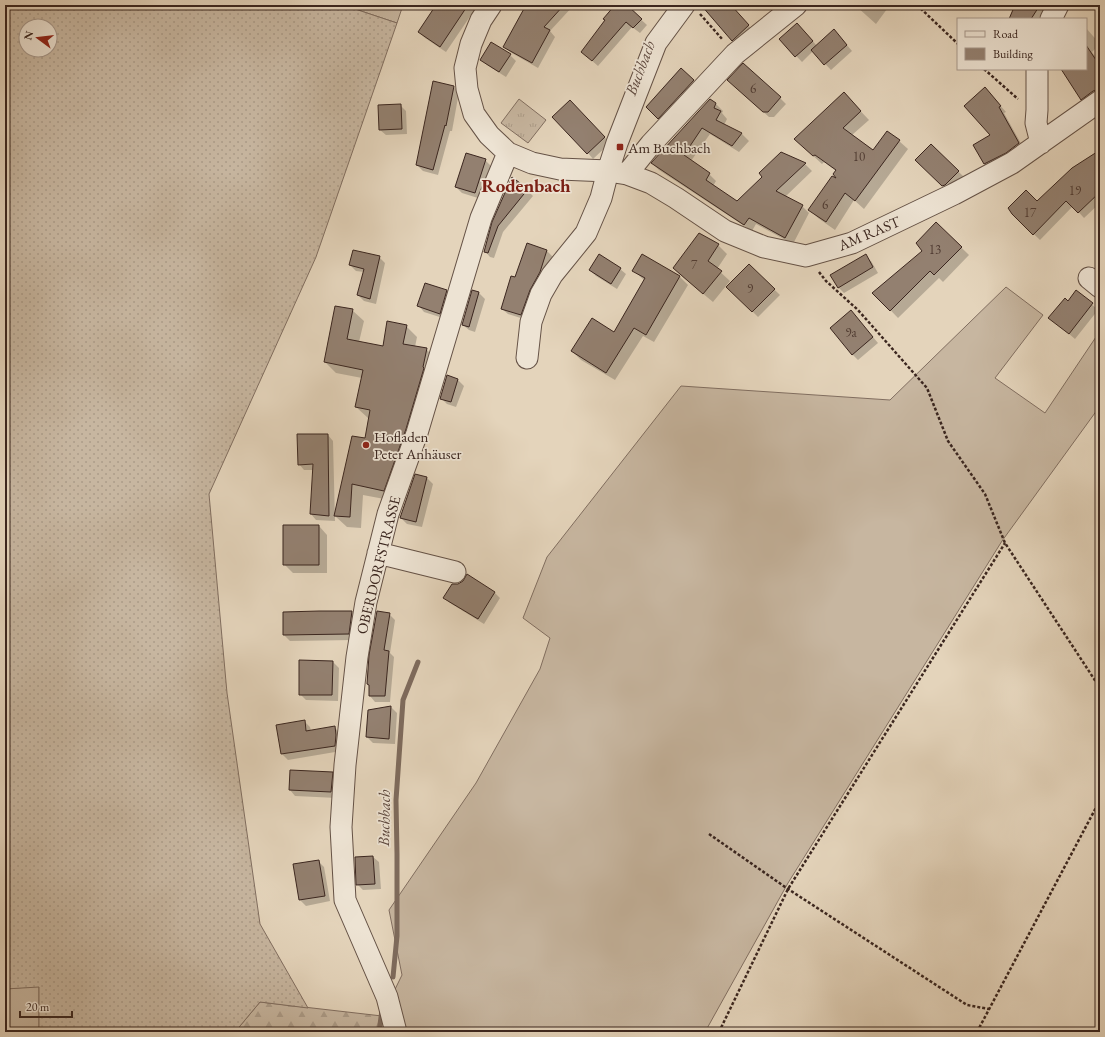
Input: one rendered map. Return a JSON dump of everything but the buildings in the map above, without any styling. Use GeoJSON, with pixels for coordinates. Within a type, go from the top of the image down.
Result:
{"type":"FeatureCollection","features":[{"type":"Feature","properties":{"kind":"street"},"geometry":{"type":"LineString","coordinates":[[491,5],[481,20],[471,44],[465,68],[467,89],[474,114],[489,135],[508,153],[532,163],[560,169],[617,173]]}},
{"type":"Feature","properties":{"kind":"street"},"geometry":{"type":"LineString","coordinates":[[527,358],[531,322],[540,294],[552,275],[586,234],[601,198],[617,173],[651,144],[735,54],[796,5]]}},
{"type":"Feature","properties":{"kind":"street"},"geometry":{"type":"LineString","coordinates":[[1052,18],[1058,5]]}},
{"type":"Feature","properties":{"kind":"street"},"geometry":{"type":"LineString","coordinates":[[617,173],[617,143],[656,43],[690,8]]}},
{"type":"Feature","properties":{"kind":"street"},"geometry":{"type":"LineString","coordinates":[[1037,70],[1036,123],[1041,143]]}},
{"type":"Feature","properties":{"kind":"street","name":"AM RAST"},"geometry":{"type":"LineString","coordinates":[[617,173],[651,184],[725,231],[764,248],[806,256],[852,243],[903,219],[1012,163],[1100,101]]}},
{"type":"Feature","properties":{"kind":"street","name":"OBERDORFSTRASSE"},"geometry":{"type":"LineString","coordinates":[[396,1032],[387,997],[345,900],[341,827],[345,765],[357,657],[366,602],[388,514],[417,433],[481,218],[508,153]]}},
{"type":"Feature","properties":{"kind":"street"},"geometry":{"type":"LineString","coordinates":[[378,553],[455,572]]}},
{"type":"Feature","properties":{"kind":"path"},"geometry":{"type":"LineString","coordinates":[[917,5],[957,43]]}},
{"type":"Feature","properties":{"kind":"path"},"geometry":{"type":"LineString","coordinates":[[690,8],[735,54]]}},
{"type":"Feature","properties":{"kind":"path"},"geometry":{"type":"LineString","coordinates":[[985,70],[1011,94],[1032,110],[1037,110]]}},
{"type":"Feature","properties":{"kind":"path"},"geometry":{"type":"LineString","coordinates":[[806,256],[826,281],[858,310],[927,388],[948,441],[985,494],[1005,543],[1100,688]]}},
{"type":"Feature","properties":{"kind":"path"},"geometry":{"type":"LineString","coordinates":[[719,1032],[788,889],[1005,543]]}},
{"type":"Feature","properties":{"kind":"path"},"geometry":{"type":"LineString","coordinates":[[977,1032],[1100,800]]}},
{"type":"Feature","properties":{"kind":"path"},"geometry":{"type":"LineString","coordinates":[[709,834],[788,889],[967,1005],[989,1009]]}},
{"type":"Feature","properties":{"kind":"green space"},"geometry":{"type":"Polygon","coordinates":[[[5,5],[343,5],[397,23],[316,257],[209,494],[227,693],[260,924],[308,1008],[260,1002],[235,1032],[39,1032],[39,987],[5,989],[5,5]]]}},
{"type":"Feature","properties":{"kind":"green space"},"geometry":{"type":"Polygon","coordinates":[[[343,5],[403,5],[397,23],[343,5]]]}},
{"type":"Feature","properties":{"kind":"green space"},"geometry":{"type":"Polygon","coordinates":[[[519,99],[546,120],[528,143],[501,123],[519,99]]]}},
{"type":"Feature","properties":{"kind":"green space"},"geometry":{"type":"Polygon","coordinates":[[[1006,287],[1043,315],[995,378],[1045,413],[1100,331],[1100,406],[1002,541],[788,883],[705,1032],[392,1032],[382,1016],[402,975],[389,910],[476,783],[540,669],[550,638],[523,618],[547,557],[681,386],[890,400],[1006,287]]]}},
{"type":"Feature","properties":{"kind":"green space"},"geometry":{"type":"Polygon","coordinates":[[[39,986],[39,1032],[5,1032],[5,989],[39,986]]]}},
{"type":"Feature","properties":{"kind":"green space"},"geometry":{"type":"Polygon","coordinates":[[[260,1002],[382,1016],[392,1032],[235,1032],[260,1002]]]}},
{"type":"Feature","properties":{"kind":"waterway","name":"Buchbach"},"geometry":{"type":"LineString","coordinates":[[393,977],[397,936],[396,800],[403,700],[418,662]]}},
{"type":"Feature","properties":{"kind":"waterway","name":"Buchbach"},"geometry":{"type":"LineString","coordinates":[[379,1032],[382,1010]]}},
{"type":"Feature","properties":{"kind":"place","name":"Am Buchbach"},"geometry":{"type":"Point","coordinates":[620,147]}},
{"type":"Feature","properties":{"kind":"place","name":"Hofladen Peter Anhäuser"},"geometry":{"type":"Point","coordinates":[366,445]}},
{"type":"Feature","properties":{"kind":"district","name":"Rodenbach"},"geometry":{"type":"Point","coordinates":[526,185]}}]}
